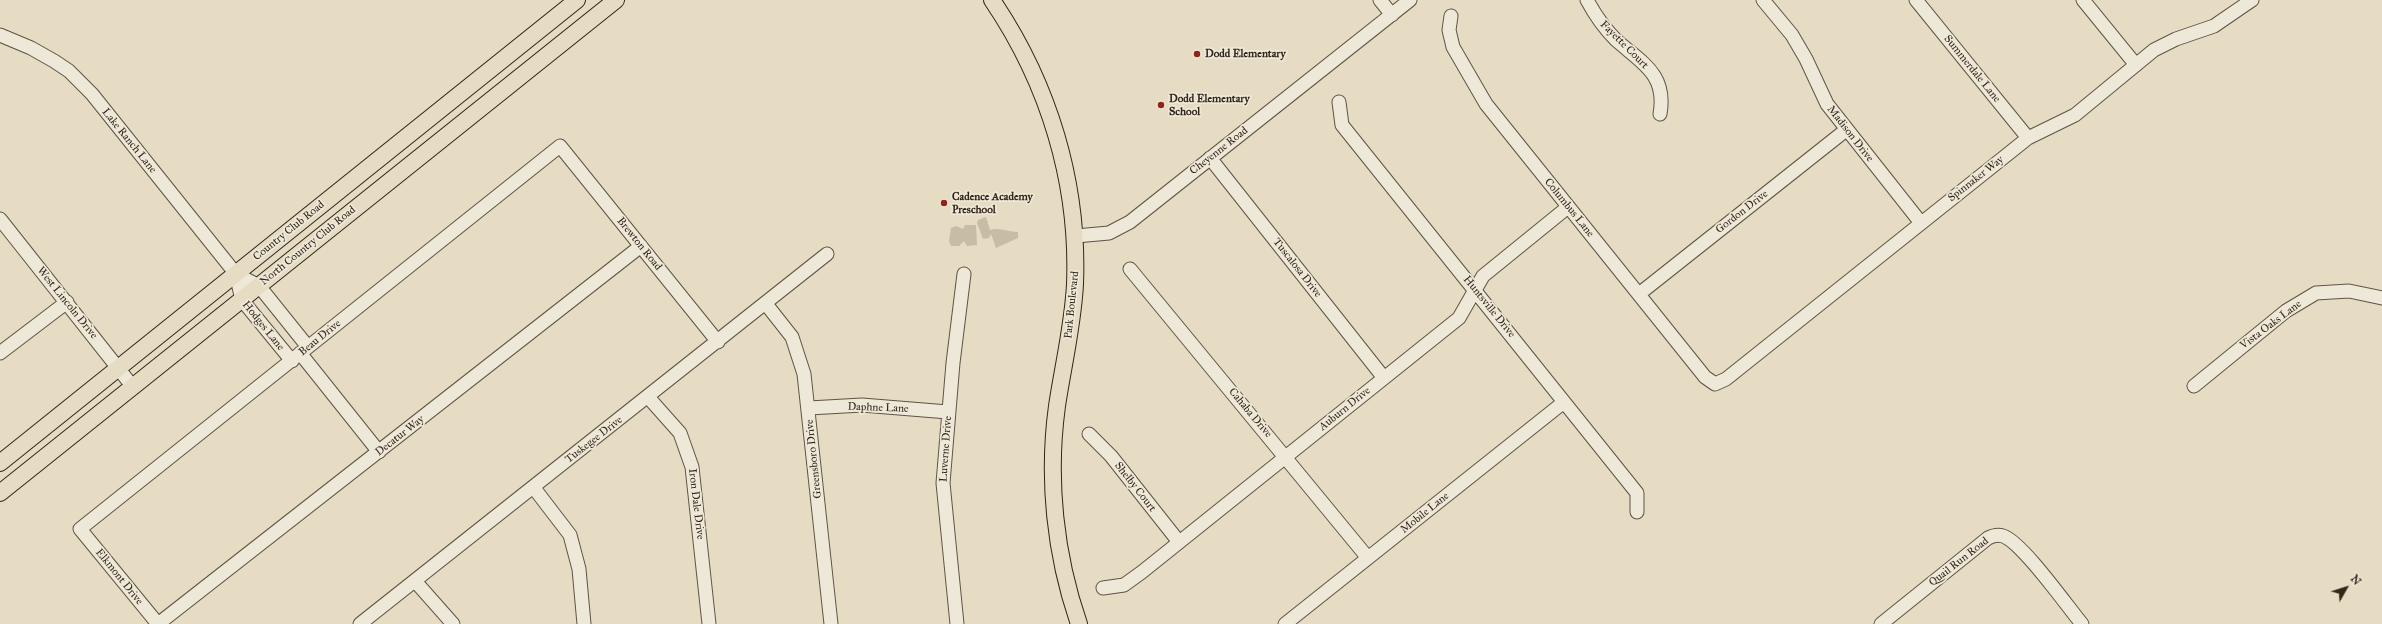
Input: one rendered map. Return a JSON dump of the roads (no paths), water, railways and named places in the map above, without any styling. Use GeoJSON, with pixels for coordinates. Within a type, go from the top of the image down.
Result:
{"type":"FeatureCollection","features":[{"type":"Feature","properties":{"kind":"main road","name":"Country Club Road"},"geometry":{"type":"LineString","coordinates":[[0,463],[577,0]]}},
{"type":"Feature","properties":{"kind":"main road","name":"North Country Club Road"},"geometry":{"type":"LineString","coordinates":[[0,493],[616,0]]}},
{"type":"Feature","properties":{"kind":"main road","name":"Park Boulevard"},"geometry":{"type":"LineString","coordinates":[[992,0],[1026,57],[1050,112],[1066,172],[1076,236],[1073,309],[1057,408],[1053,472],[1059,545],[1065,577],[1079,624]]}},
{"type":"Feature","properties":{"kind":"main road"},"geometry":{"type":"LineString","coordinates":[[402,140],[417,159]]}},
{"type":"Feature","properties":{"kind":"street"},"geometry":{"type":"LineString","coordinates":[[1380,0],[1392,15]]}},
{"type":"Feature","properties":{"kind":"street","name":"Cheyenne Road"},"geometry":{"type":"LineString","coordinates":[[1076,236],[1097,235],[1120,228],[1410,0]]}},
{"type":"Feature","properties":{"kind":"street","name":"Fayette Court"},"geometry":{"type":"LineString","coordinates":[[1587,0],[1596,17],[1616,39],[1641,59],[1655,76],[1663,97],[1660,114]]}},
{"type":"Feature","properties":{"kind":"street","name":"Madison Drive"},"geometry":{"type":"LineString","coordinates":[[1763,0],[1792,35],[1806,59],[1827,104],[1846,130],[1921,223]]}},
{"type":"Feature","properties":{"kind":"street","name":"Summerdale Lane"},"geometry":{"type":"LineString","coordinates":[[1916,0],[2028,138]]}},
{"type":"Feature","properties":{"kind":"street"},"geometry":{"type":"LineString","coordinates":[[2082,0],[2136,65]]}},
{"type":"Feature","properties":{"kind":"street","name":"Spinnaker Way"},"geometry":{"type":"LineString","coordinates":[[1715,384],[1726,379],[2028,138],[2075,116],[2154,50],[2176,39],[2214,26],[2249,1]]}},
{"type":"Feature","properties":{"kind":"street","name":"Columbus Lane"},"geometry":{"type":"LineString","coordinates":[[1451,16],[1450,30],[1453,48],[1469,78],[1486,104],[1705,377],[1715,384]]}},
{"type":"Feature","properties":{"kind":"street","name":"Lake Ranch Lane"},"geometry":{"type":"LineString","coordinates":[[0,35],[31,48],[69,71],[92,94],[236,274]]}},
{"type":"Feature","properties":{"kind":"street","name":"Huntsville Drive"},"geometry":{"type":"LineString","coordinates":[[1339,102],[1342,125],[1637,493],[1637,512]]}},
{"type":"Feature","properties":{"kind":"street","name":"Gordon Drive"},"geometry":{"type":"LineString","coordinates":[[1638,294],[1846,130]]}},
{"type":"Feature","properties":{"kind":"street","name":"Brewton Road"},"geometry":{"type":"LineString","coordinates":[[560,146],[718,342]]}},
{"type":"Feature","properties":{"kind":"street","name":"Beau Drive"},"geometry":{"type":"LineString","coordinates":[[80,529],[560,146]]}},
{"type":"Feature","properties":{"kind":"street","name":"Tuscalosa Drive"},"geometry":{"type":"LineString","coordinates":[[1210,158],[1384,378]]}},
{"type":"Feature","properties":{"kind":"street","name":"Auburn Drive"},"geometry":{"type":"LineString","coordinates":[[1103,588],[1124,585],[1459,318],[1483,276],[1568,207]]}},
{"type":"Feature","properties":{"kind":"street","name":"West Lincoln Drive"},"geometry":{"type":"LineString","coordinates":[[0,219],[133,387]]}},
{"type":"Feature","properties":{"kind":"street","name":"Decatur Way"},"geometry":{"type":"LineString","coordinates":[[158,624],[641,246]]}},
{"type":"Feature","properties":{"kind":"street","name":"Tuskegee Drive"},"geometry":{"type":"LineString","coordinates":[[360,624],[534,488],[827,254]]}},
{"type":"Feature","properties":{"kind":"street","name":"Cahaba Drive"},"geometry":{"type":"LineString","coordinates":[[1130,269],[1286,456],[1368,558]]}},
{"type":"Feature","properties":{"kind":"street","name":"Hodges Lane"},"geometry":{"type":"LineString","coordinates":[[236,274],[259,286],[300,354],[379,452]]}},
{"type":"Feature","properties":{"kind":"street","name":"Hodges Lane"},"geometry":{"type":"LineString","coordinates":[[236,274],[242,300],[300,354]]}},
{"type":"Feature","properties":{"kind":"street","name":"Luverne Drive"},"geometry":{"type":"LineString","coordinates":[[957,624],[943,483],[948,412],[964,274]]}},
{"type":"Feature","properties":{"kind":"street","name":"Vista Oaks Lane"},"geometry":{"type":"LineString","coordinates":[[2194,386],[2286,311],[2316,293],[2349,291],[2382,298]]}},
{"type":"Feature","properties":{"kind":"street"},"geometry":{"type":"LineString","coordinates":[[0,353],[67,302]]}},
{"type":"Feature","properties":{"kind":"street","name":"Greensboro Drive"},"geometry":{"type":"LineString","coordinates":[[766,304],[792,337],[804,374],[831,624]]}},
{"type":"Feature","properties":{"kind":"street","name":"Iron Dale Drive"},"geometry":{"type":"LineString","coordinates":[[648,397],[680,433],[692,467],[710,624]]}},
{"type":"Feature","properties":{"kind":"street","name":"Mobile Lane"},"geometry":{"type":"LineString","coordinates":[[1286,624],[1564,402]]}},
{"type":"Feature","properties":{"kind":"street","name":"Daphne Lane"},"geometry":{"type":"LineString","coordinates":[[808,408],[862,405],[948,412]]}},
{"type":"Feature","properties":{"kind":"street","name":"Shelby Court"},"geometry":{"type":"LineString","coordinates":[[1089,434],[1111,456],[1179,542]]}},
{"type":"Feature","properties":{"kind":"street"},"geometry":{"type":"LineString","coordinates":[[534,488],[570,535],[579,569],[584,624]]}},
{"type":"Feature","properties":{"kind":"street","name":"Elkmont Drive"},"geometry":{"type":"LineString","coordinates":[[80,529],[158,624]]}},
{"type":"Feature","properties":{"kind":"street","name":"Quail Run Road"},"geometry":{"type":"LineString","coordinates":[[1881,624],[1988,538],[1994,536],[2002,536],[2021,550],[2082,624]]}},
{"type":"Feature","properties":{"kind":"street"},"geometry":{"type":"LineString","coordinates":[[415,581],[453,624]]}},
{"type":"Feature","properties":{"kind":"place","name":"Dodd Elementary"},"geometry":{"type":"Point","coordinates":[1197,54]}},
{"type":"Feature","properties":{"kind":"place","name":"Dodd Elementary School"},"geometry":{"type":"Point","coordinates":[1161,105]}},
{"type":"Feature","properties":{"kind":"place","name":"Cadence Academy Preschool"},"geometry":{"type":"Point","coordinates":[944,203]}}]}
